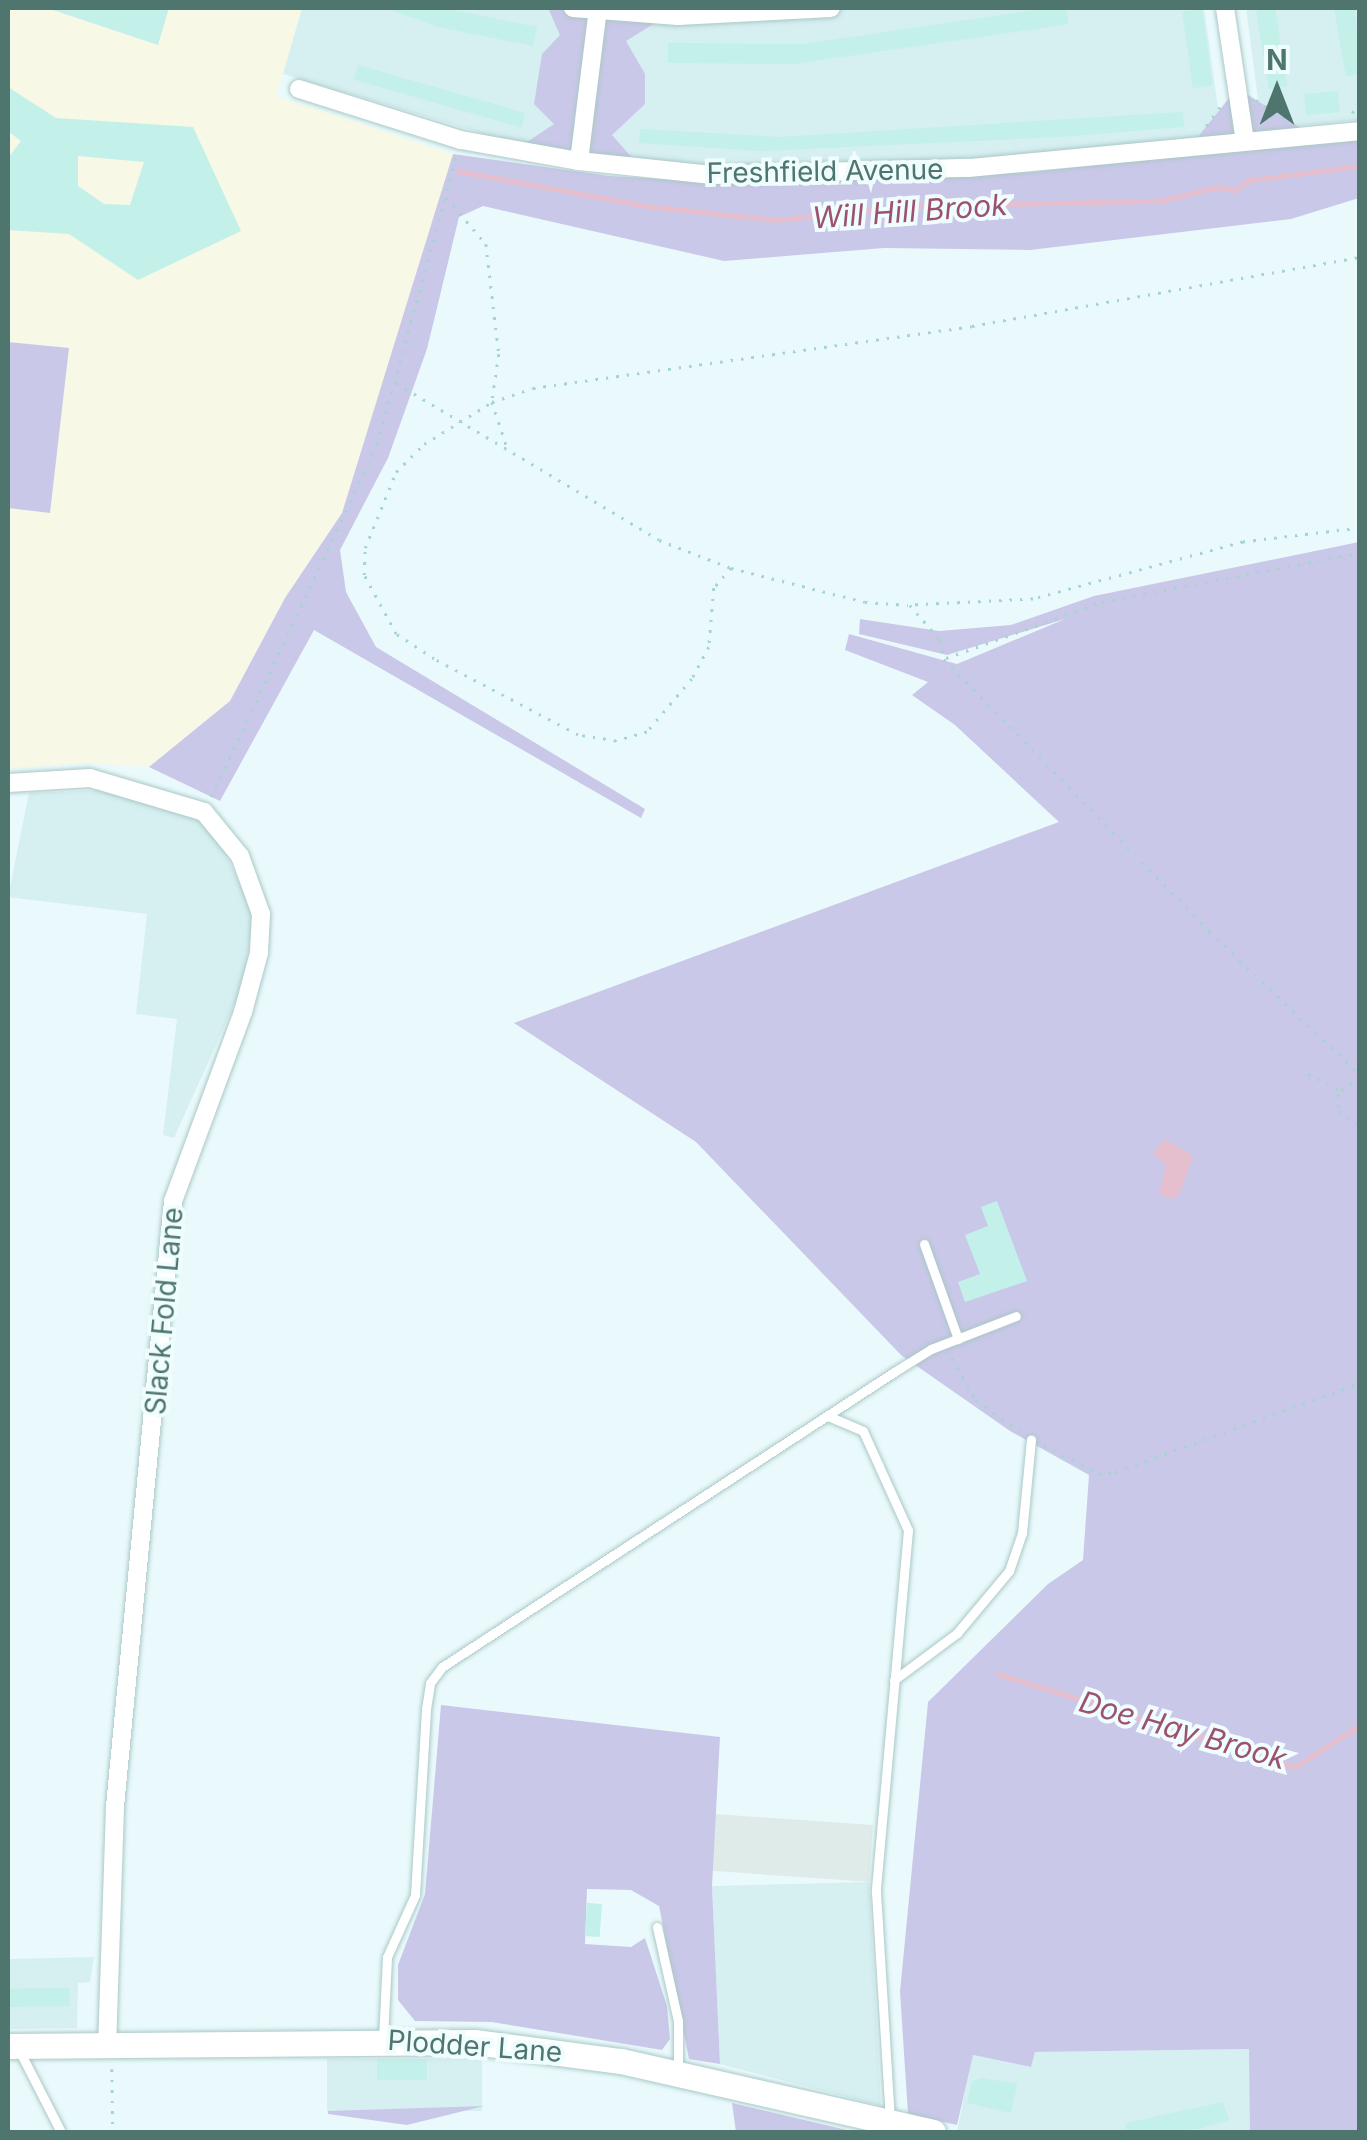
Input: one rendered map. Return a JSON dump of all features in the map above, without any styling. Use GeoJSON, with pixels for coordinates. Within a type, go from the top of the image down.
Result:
{"type":"FeatureCollection","features":[{"type":"Feature","properties":{"kind":"main road","name":"Plodder Lane"},"geometry":{"type":"LineString","coordinates":[[12,2046],[383,2039],[545,2048],[678,2072],[934,2132]]}},
{"type":"Feature","properties":{"kind":"street"},"geometry":{"type":"LineString","coordinates":[[574,8],[831,8]]}},
{"type":"Feature","properties":{"kind":"street"},"geometry":{"type":"LineString","coordinates":[[1226,8],[1245,142]]}},
{"type":"Feature","properties":{"kind":"street"},"geometry":{"type":"LineString","coordinates":[[579,162],[598,10]]}},
{"type":"Feature","properties":{"kind":"street","name":"Freshfield Avenue"},"geometry":{"type":"LineString","coordinates":[[299,90],[461,140],[579,162],[712,175],[798,175],[1360,131]]}},
{"type":"Feature","properties":{"kind":"street"},"geometry":{"type":"LineString","coordinates":[[8,783],[90,778],[204,812]]}},
{"type":"Feature","properties":{"kind":"street","name":"Slack Fold Lane"},"geometry":{"type":"LineString","coordinates":[[109,2043],[114,1807],[173,1201],[243,1012],[261,934],[250,875],[230,839],[204,812]]}},
{"type":"Feature","properties":{"kind":"lane"},"geometry":{"type":"LineString","coordinates":[[924,1244],[958,1339]]}},
{"type":"Feature","properties":{"kind":"lane"},"geometry":{"type":"LineString","coordinates":[[383,2039],[387,1957],[415,1895],[430,1683],[442,1667],[828,1416],[946,1344],[1016,1316]]}},
{"type":"Feature","properties":{"kind":"lane"},"geometry":{"type":"LineString","coordinates":[[828,1416],[863,1431],[908,1530],[876,1892],[890,2123]]}},
{"type":"Feature","properties":{"kind":"lane"},"geometry":{"type":"LineString","coordinates":[[894,1680],[957,1633],[1008,1572],[1022,1533],[1031,1439]]}},
{"type":"Feature","properties":{"kind":"lane"},"geometry":{"type":"LineString","coordinates":[[657,1927],[678,2021],[678,2072]]}},
{"type":"Feature","properties":{"kind":"lane"},"geometry":{"type":"LineString","coordinates":[[12,2046],[61,2132]]}},
{"type":"Feature","properties":{"kind":"path"},"geometry":{"type":"LineString","coordinates":[[1190,147],[1237,87],[1313,136]]}},
{"type":"Feature","properties":{"kind":"path"},"geometry":{"type":"LineString","coordinates":[[204,812],[352,506],[394,382],[461,140]]}},
{"type":"Feature","properties":{"kind":"path"},"geometry":{"type":"LineString","coordinates":[[446,197],[486,244],[499,354],[492,402],[494,424],[512,452]]}},
{"type":"Feature","properties":{"kind":"path"},"geometry":{"type":"LineString","coordinates":[[731,568],[714,588],[716,616],[700,663],[647,732],[616,740],[578,734],[434,659],[396,634],[376,604],[364,575],[364,548],[396,472],[424,444],[492,402],[533,388],[972,326],[1360,256]]}},
{"type":"Feature","properties":{"kind":"path"},"geometry":{"type":"LineString","coordinates":[[394,382],[409,385],[659,540],[731,568],[865,602],[910,605],[1033,599],[1242,542],[1360,528]]}},
{"type":"Feature","properties":{"kind":"path"},"geometry":{"type":"LineString","coordinates":[[944,659],[1102,602],[1360,553]]}},
{"type":"Feature","properties":{"kind":"path"},"geometry":{"type":"LineString","coordinates":[[910,605],[940,640],[944,659],[1209,931],[1360,1076],[1342,1092],[1339,1112],[1360,1126]]}},
{"type":"Feature","properties":{"kind":"path"},"geometry":{"type":"LineString","coordinates":[[1308,1074],[1342,1092]]}},
{"type":"Feature","properties":{"kind":"path"},"geometry":{"type":"LineString","coordinates":[[946,1344],[976,1400],[1031,1439],[1098,1474],[1115,1472],[1360,1383]]}},
{"type":"Feature","properties":{"kind":"path"},"geometry":{"type":"LineString","coordinates":[[109,2043],[114,2132]]}},
{"type":"Feature","properties":{"kind":"shaded area"},"geometry":{"type":"Polygon","coordinates":[[[8,8],[302,8],[276,96],[453,154],[417,290],[342,513],[285,598],[230,701],[149,767],[84,763],[8,769],[8,8]]]}},
{"type":"Feature","properties":{"kind":"shaded area"},"geometry":{"type":"Polygon","coordinates":[[[302,8],[1204,8],[1222,137],[971,162],[715,168],[555,155],[283,74],[302,8]]]}},
{"type":"Feature","properties":{"kind":"shaded area"},"geometry":{"type":"Polygon","coordinates":[[[548,8],[668,15],[626,41],[645,74],[645,104],[612,135],[641,168],[515,150],[554,124],[534,104],[542,54],[560,35],[548,8]]]}},
{"type":"Feature","properties":{"kind":"shaded area"},"geometry":{"type":"Polygon","coordinates":[[[1246,8],[1359,8],[1359,120],[1262,129],[1246,8]]]}},
{"type":"Feature","properties":{"kind":"shaded area"},"geometry":{"type":"Polygon","coordinates":[[[1237,88],[1313,136],[1190,147],[1237,88]]]}},
{"type":"Feature","properties":{"kind":"shaded area"},"geometry":{"type":"Polygon","coordinates":[[[1359,138],[1359,198],[1291,219],[1030,250],[884,248],[724,261],[483,206],[459,217],[427,349],[388,458],[340,550],[346,592],[376,647],[645,809],[641,818],[314,630],[220,801],[149,767],[230,701],[285,598],[342,513],[453,154],[609,176],[762,184],[1032,172],[1359,138]]]}},
{"type":"Feature","properties":{"kind":"shaded area"},"geometry":{"type":"Polygon","coordinates":[[[8,342],[69,348],[50,513],[8,508],[8,342]]]}},
{"type":"Feature","properties":{"kind":"shaded area"},"geometry":{"type":"Polygon","coordinates":[[[1359,542],[1359,2132],[1250,2132],[1249,2049],[1035,2052],[1031,2067],[973,2055],[957,2125],[908,2114],[900,1992],[928,1702],[1048,1584],[1083,1560],[1089,1475],[1010,1431],[901,1355],[696,1142],[514,1023],[1059,822],[955,725],[912,695],[928,682],[845,650],[849,634],[957,664],[1065,619],[947,655],[859,634],[860,619],[939,631],[1011,625],[1094,596],[1359,542]]]}},
{"type":"Feature","properties":{"kind":"shaded area"},"geometry":{"type":"Polygon","coordinates":[[[103,790],[192,816],[218,837],[253,914],[244,983],[174,1138],[163,1135],[177,1019],[136,1014],[147,914],[8,897],[29,793],[103,790]]]}},
{"type":"Feature","properties":{"kind":"shaded area"},"geometry":{"type":"Polygon","coordinates":[[[1164,1139],[1193,1156],[1179,1195],[1171,1199],[1159,1194],[1166,1166],[1153,1153],[1164,1139]]]}},
{"type":"Feature","properties":{"kind":"shaded area"},"geometry":{"type":"Polygon","coordinates":[[[441,1705],[720,1737],[712,1886],[720,2064],[689,2059],[659,1906],[631,1890],[587,1889],[585,1944],[631,1947],[645,1938],[667,2006],[670,2039],[662,2050],[492,2022],[415,2021],[398,2000],[398,1965],[425,1894],[441,1705]]]}},
{"type":"Feature","properties":{"kind":"shaded area"},"geometry":{"type":"Polygon","coordinates":[[[715,1814],[873,1825],[869,1882],[711,1871],[715,1814]]]}},
{"type":"Feature","properties":{"kind":"shaded area"},"geometry":{"type":"Polygon","coordinates":[[[869,1882],[881,2106],[720,2064],[712,1886],[869,1882]]]}},
{"type":"Feature","properties":{"kind":"shaded area"},"geometry":{"type":"Polygon","coordinates":[[[94,1957],[90,1982],[78,1983],[77,2028],[8,2029],[8,1959],[94,1957]]]}},
{"type":"Feature","properties":{"kind":"shaded area"},"geometry":{"type":"Polygon","coordinates":[[[1250,2049],[1250,2132],[957,2132],[972,2055],[1030,2067],[1035,2052],[1250,2049]]]}},
{"type":"Feature","properties":{"kind":"shaded area"},"geometry":{"type":"Polygon","coordinates":[[[327,2059],[482,2059],[482,2111],[327,2111],[327,2059]]]}},
{"type":"Feature","properties":{"kind":"shaded area"},"geometry":{"type":"Polygon","coordinates":[[[732,2103],[855,2132],[736,2132],[732,2103]]]}},
{"type":"Feature","properties":{"kind":"shaded area"},"geometry":{"type":"Polygon","coordinates":[[[484,2106],[407,2125],[328,2114],[328,2111],[484,2106]]]}},
{"type":"Feature","properties":{"kind":"building"},"geometry":{"type":"Polygon","coordinates":[[[47,8],[169,8],[158,45],[47,8]]]}},
{"type":"Feature","properties":{"kind":"building"},"geometry":{"type":"Polygon","coordinates":[[[386,8],[443,8],[537,27],[533,46],[438,27],[386,8]]]}},
{"type":"Feature","properties":{"kind":"building"},"geometry":{"type":"Polygon","coordinates":[[[1066,8],[1069,24],[794,64],[668,63],[668,43],[803,44],[1066,8]]]}},
{"type":"Feature","properties":{"kind":"building"},"geometry":{"type":"Polygon","coordinates":[[[1275,8],[1287,86],[1269,89],[1256,11],[1275,8]]]}},
{"type":"Feature","properties":{"kind":"building"},"geometry":{"type":"Polygon","coordinates":[[[1334,8],[1355,8],[1360,74],[1346,76],[1334,8]]]}},
{"type":"Feature","properties":{"kind":"building"},"geometry":{"type":"Polygon","coordinates":[[[1202,9],[1213,85],[1193,88],[1182,12],[1202,9]]]}},
{"type":"Feature","properties":{"kind":"building"},"geometry":{"type":"Polygon","coordinates":[[[358,65],[525,113],[521,127],[354,79],[358,65]]]}},
{"type":"Feature","properties":{"kind":"building"},"geometry":{"type":"Polygon","coordinates":[[[8,87],[56,118],[193,127],[241,231],[138,280],[69,234],[8,230],[8,158],[21,141],[8,131],[8,87]],[[78,156],[78,186],[104,204],[130,205],[144,162],[78,156]]]}},
{"type":"Feature","properties":{"kind":"building"},"geometry":{"type":"Polygon","coordinates":[[[1338,91],[1340,112],[1306,115],[1304,94],[1338,91]]]}},
{"type":"Feature","properties":{"kind":"building"},"geometry":{"type":"Polygon","coordinates":[[[1183,112],[1184,127],[1060,137],[761,151],[639,143],[640,129],[780,137],[1183,112]]]}},
{"type":"Feature","properties":{"kind":"building"},"geometry":{"type":"Polygon","coordinates":[[[997,1201],[1027,1281],[965,1302],[958,1282],[980,1274],[965,1235],[988,1226],[981,1207],[997,1201]]]}},
{"type":"Feature","properties":{"kind":"building"},"geometry":{"type":"Polygon","coordinates":[[[587,1903],[602,1904],[600,1937],[585,1936],[587,1903]]]}},
{"type":"Feature","properties":{"kind":"building"},"geometry":{"type":"Polygon","coordinates":[[[69,1988],[70,2006],[8,2007],[8,1989],[69,1988]]]}},
{"type":"Feature","properties":{"kind":"building"},"geometry":{"type":"Polygon","coordinates":[[[377,2059],[427,2059],[427,2080],[377,2080],[377,2059]]]}},
{"type":"Feature","properties":{"kind":"building"},"geometry":{"type":"Polygon","coordinates":[[[982,2078],[1017,2084],[1011,2113],[967,2103],[972,2081],[982,2078]]]}},
{"type":"Feature","properties":{"kind":"building"},"geometry":{"type":"Polygon","coordinates":[[[1223,2102],[1229,2120],[1199,2129],[1127,2132],[1126,2123],[1223,2102]]]}},
{"type":"Feature","properties":{"kind":"waterway","name":"Will Hill Brook"},"geometry":{"type":"LineString","coordinates":[[458,171],[647,206],[776,220],[912,206],[1160,201],[1217,187],[1235,190],[1250,180],[1360,166]]}},
{"type":"Feature","properties":{"kind":"waterway","name":"Doe Hay Brook"},"geometry":{"type":"LineString","coordinates":[[998,1674],[1295,1767],[1360,1725]]}}]}
